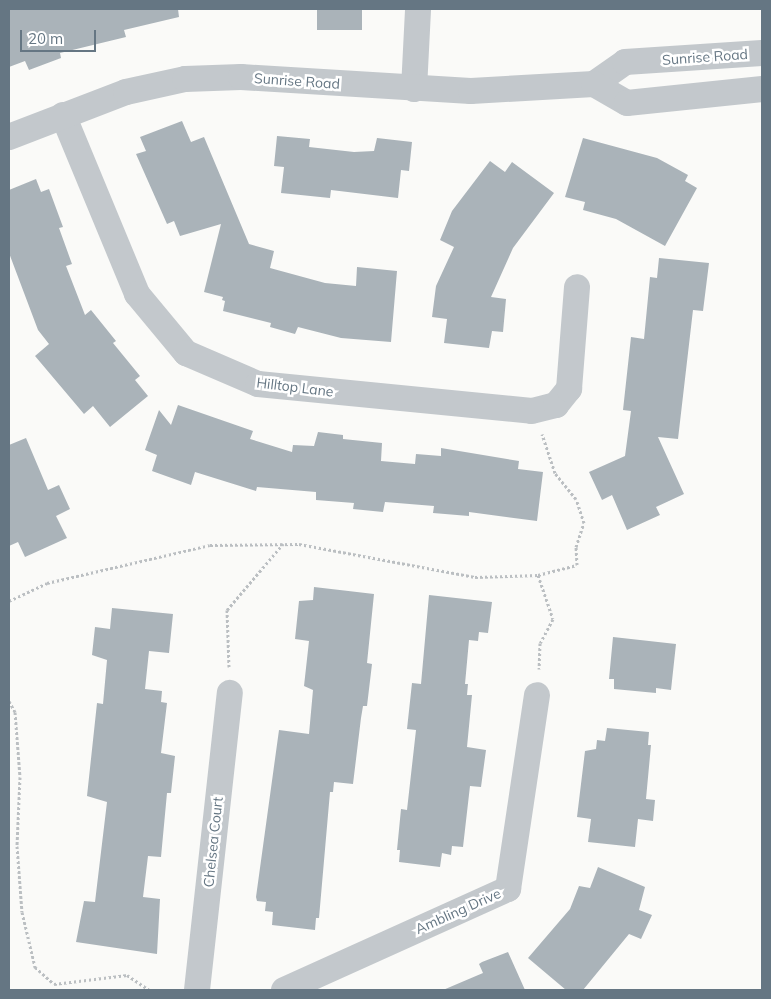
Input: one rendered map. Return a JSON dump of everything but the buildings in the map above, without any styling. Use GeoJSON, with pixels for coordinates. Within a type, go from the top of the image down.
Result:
{"type":"FeatureCollection","features":[{"type":"Feature","properties":{"kind":"street"},"geometry":{"type":"LineString","coordinates":[[414,89],[418,9]]}},
{"type":"Feature","properties":{"kind":"street","name":"Sunrise Road"},"geometry":{"type":"LineString","coordinates":[[9,137],[126,92],[185,79],[241,77],[414,89],[472,91],[594,84],[626,62],[762,53]]}},
{"type":"Feature","properties":{"kind":"street"},"geometry":{"type":"LineString","coordinates":[[594,84],[627,103],[762,89]]}},
{"type":"Feature","properties":{"kind":"street","name":"Hilltop Lane"},"geometry":{"type":"LineString","coordinates":[[63,115],[137,294],[186,353],[221,371],[258,384],[532,411],[556,405],[569,389],[577,286]]}},
{"type":"Feature","properties":{"kind":"street","name":"Chelsea Court"},"geometry":{"type":"LineString","coordinates":[[197,990],[230,693]]}},
{"type":"Feature","properties":{"kind":"street","name":"Ambling Drive"},"geometry":{"type":"LineString","coordinates":[[284,990],[508,889],[537,695]]}},
{"type":"Feature","properties":{"kind":"path"},"geometry":{"type":"LineString","coordinates":[[9,601],[47,583],[210,545],[284,544],[475,577],[538,575],[577,565],[576,547],[584,523],[576,499],[554,473],[532,411]]}},
{"type":"Feature","properties":{"kind":"path"},"geometry":{"type":"LineString","coordinates":[[230,693],[228,610],[284,544]]}},
{"type":"Feature","properties":{"kind":"path"},"geometry":{"type":"LineString","coordinates":[[537,695],[540,643],[553,619],[538,575]]}},
{"type":"Feature","properties":{"kind":"path"},"geometry":{"type":"LineString","coordinates":[[9,701],[15,712],[20,777],[17,846],[22,912],[35,967],[54,984],[127,976],[149,990]]}}]}
